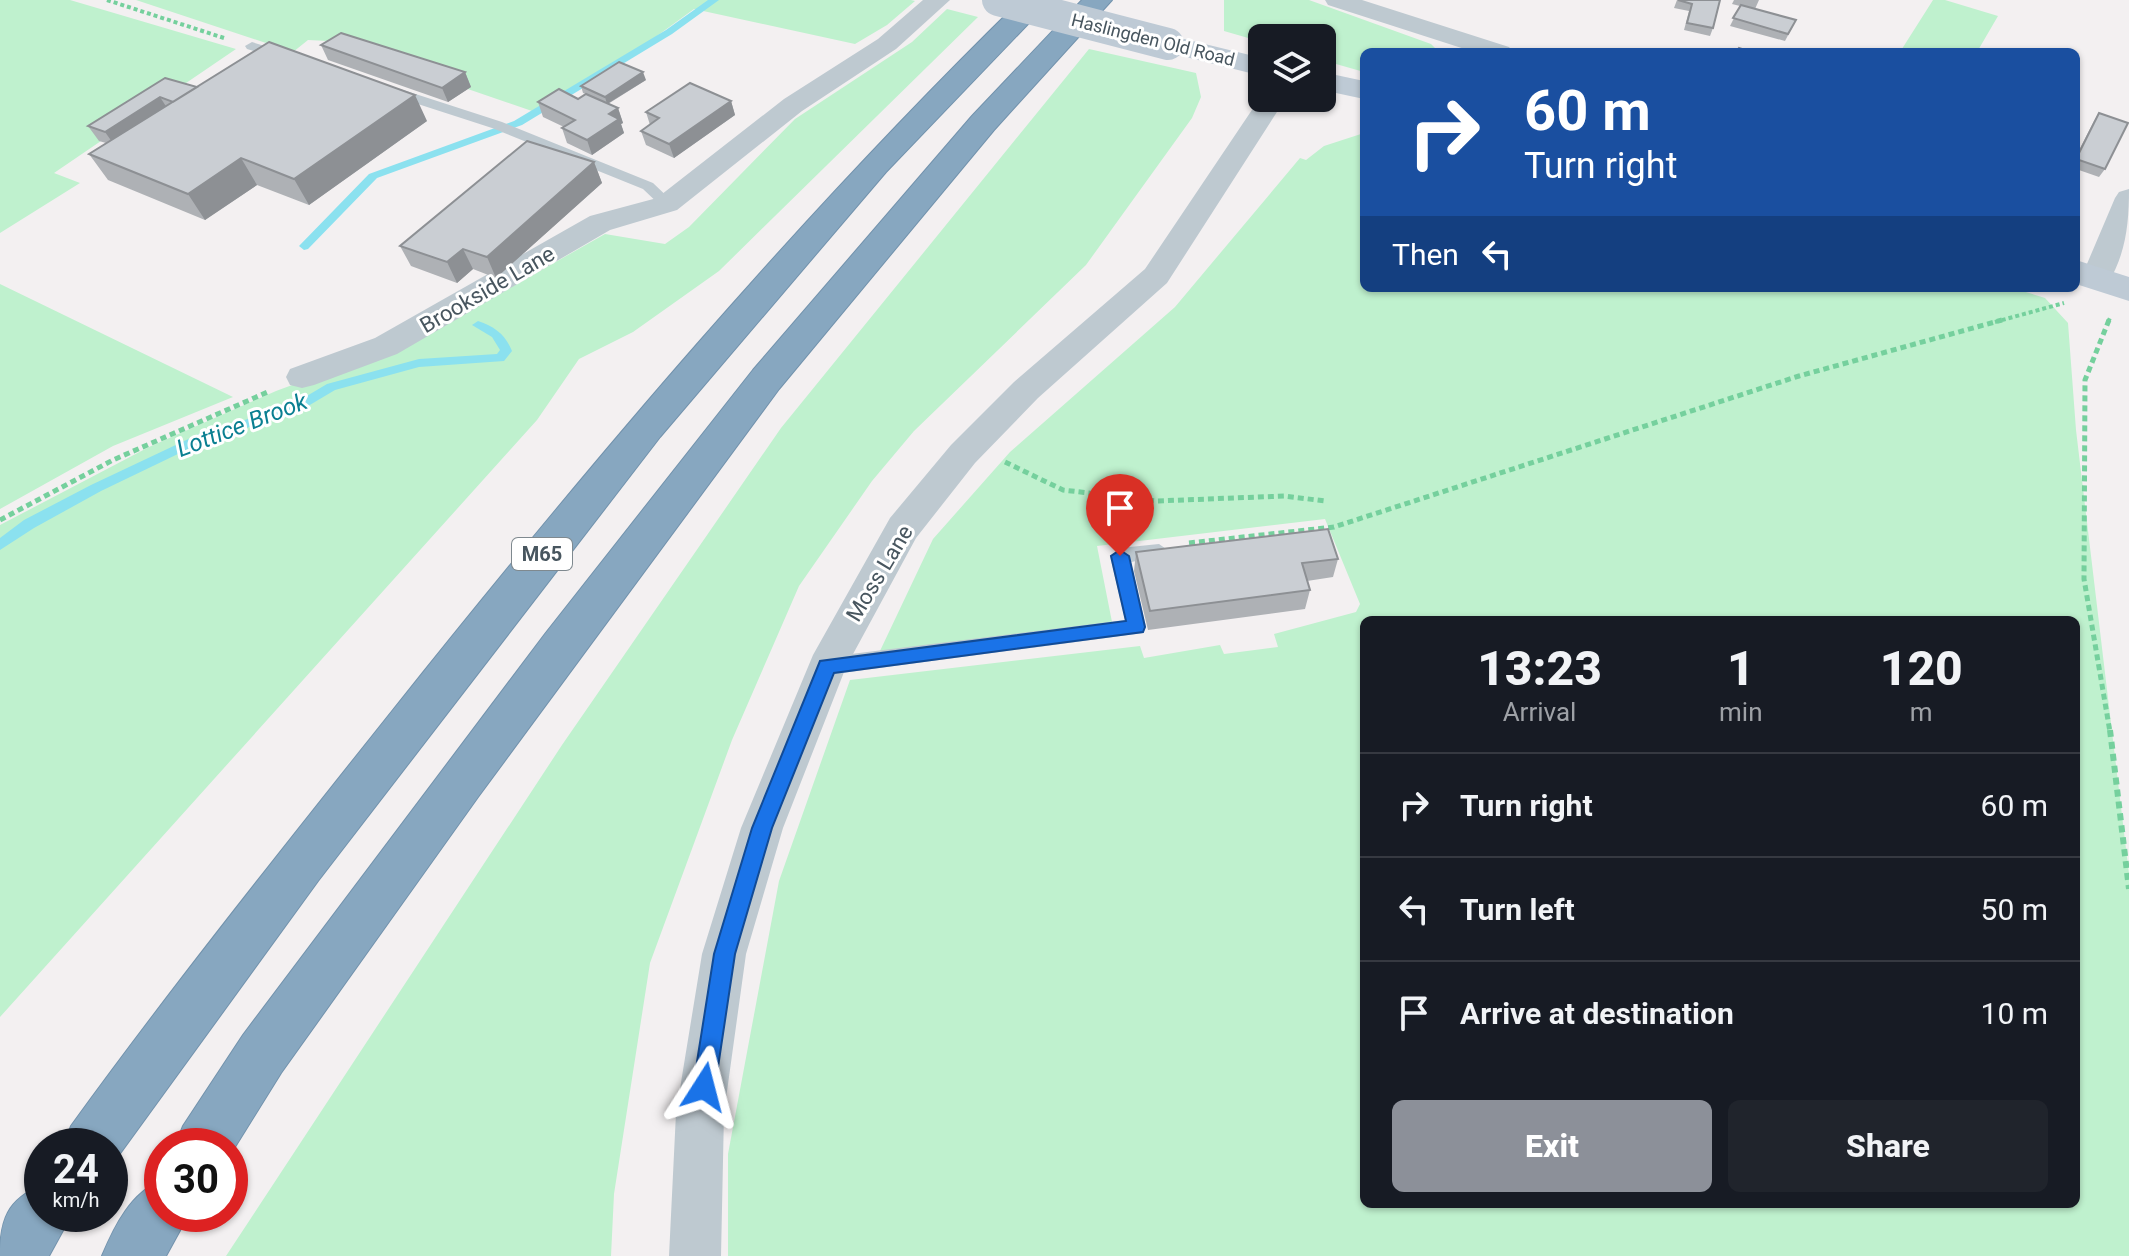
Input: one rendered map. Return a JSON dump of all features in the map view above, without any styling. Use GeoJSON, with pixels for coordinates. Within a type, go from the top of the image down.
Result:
{"type":"FeatureCollection","features":[{"type":"Feature","properties":{"kind":"highway","name":"M65"},"geometry":{"type":"LineString","coordinates":[[104,1128],[182,1017],[571,516],[787,259],[947,87],[1037,0]]}},
{"type":"Feature","properties":{"kind":"highway"},"geometry":{"type":"LineString","coordinates":[[215,1128],[262,1054],[668,503],[837,291],[971,134],[1098,0]]}},
{"type":"Feature","properties":{"kind":"highway"},"geometry":{"type":"LineString","coordinates":[[14,1256],[31,1232]]}},
{"type":"Feature","properties":{"kind":"highway"},"geometry":{"type":"LineString","coordinates":[[132,1256],[147,1232]]}},
{"type":"Feature","properties":{"kind":"main road","name":"Haslingden Old Road"},"geometry":{"type":"LineString","coordinates":[[998,0],[1248,64]]}},
{"type":"Feature","properties":{"kind":"main road"},"geometry":{"type":"LineString","coordinates":[[1336,84],[1360,89]]}},
{"type":"Feature","properties":{"kind":"street","name":"Brookside Lane"},"geometry":{"type":"LineString","coordinates":[[302,377],[386,346],[461,306],[600,223],[667,204],[793,105],[887,44],[938,0]]}},
{"type":"Feature","properties":{"kind":"street"},"geometry":{"type":"LineString","coordinates":[[1337,0],[1481,48]]}},
{"type":"Feature","properties":{"kind":"street","name":"Moss Lane"},"geometry":{"type":"LineString","coordinates":[[695,1256],[700,1113],[724,954],[762,828],[827,666],[866,590],[903,528],[972,445],[1026,390],[1156,276],[1264,112]]}},
{"type":"Feature","properties":{"kind":"street"},"geometry":{"type":"LineString","coordinates":[[2106,282],[2129,198]]}},
{"type":"Feature","properties":{"kind":"lane"},"geometry":{"type":"LineString","coordinates":[[252,46],[295,60]]}},
{"type":"Feature","properties":{"kind":"lane"},"geometry":{"type":"LineString","coordinates":[[382,88],[497,125],[648,186],[667,204]]}},
{"type":"Feature","properties":{"kind":"lane"},"geometry":{"type":"LineString","coordinates":[[827,666],[1136,627],[1120,556],[1182,546]]}},
{"type":"Feature","properties":{"kind":"path"},"geometry":{"type":"LineString","coordinates":[[107,0],[252,46]]}},
{"type":"Feature","properties":{"kind":"path"},"geometry":{"type":"LineString","coordinates":[[2080,290],[2106,282],[2085,380],[2084,579],[2109,724],[2129,889]]}},
{"type":"Feature","properties":{"kind":"path"},"geometry":{"type":"LineString","coordinates":[[1182,546],[1334,527],[1799,376],[2073,292]]}},
{"type":"Feature","properties":{"kind":"path"},"geometry":{"type":"LineString","coordinates":[[0,520],[113,460],[302,377]]}},
{"type":"Feature","properties":{"kind":"path"},"geometry":{"type":"LineString","coordinates":[[972,445],[1063,490],[1157,501],[1284,496],[1325,501]]}},
{"type":"Feature","properties":{"kind":"green space"},"geometry":{"type":"Polygon","coordinates":[[[0,0],[70,0],[236,49],[54,173],[80,183],[0,233],[0,0]]]}},
{"type":"Feature","properties":{"kind":"green space"},"geometry":{"type":"Polygon","coordinates":[[[136,0],[915,1],[887,25],[855,44],[694,9],[650,41],[532,111],[328,41],[308,40],[293,52],[136,0]]]}},
{"type":"Feature","properties":{"kind":"green space"},"geometry":{"type":"Polygon","coordinates":[[[1224,0],[1309,0],[1435,48],[1360,48],[1360,71],[1336,64],[1336,24],[1248,24],[1248,38],[1224,31],[1224,0]]]}},
{"type":"Feature","properties":{"kind":"green space"},"geometry":{"type":"Polygon","coordinates":[[[1933,0],[1945,0],[1998,16],[1979,48],[1903,48],[1933,0]]]}},
{"type":"Feature","properties":{"kind":"green space"},"geometry":{"type":"Polygon","coordinates":[[[947,9],[978,17],[719,271],[633,332],[579,359],[537,420],[0,1017],[0,525],[149,447],[276,391],[425,336],[605,234],[665,244],[689,227],[795,119],[912,42],[947,9]]]}},
{"type":"Feature","properties":{"kind":"green space"},"geometry":{"type":"Polygon","coordinates":[[[1089,49],[1196,73],[1201,97],[1192,118],[1086,265],[914,431],[872,481],[799,586],[732,740],[650,963],[614,1194],[611,1256],[226,1256],[242,1232],[248,1232],[248,1223],[562,745],[781,428],[1089,49]]]}},
{"type":"Feature","properties":{"kind":"green space"},"geometry":{"type":"Polygon","coordinates":[[[1360,134],[1360,292],[2026,292],[2045,298],[2068,323],[2076,430],[2129,874],[2129,1256],[728,1256],[728,1154],[779,881],[850,680],[1140,646],[1144,658],[1220,645],[1224,654],[1278,647],[1274,634],[1356,612],[1360,604],[1325,519],[1097,546],[1112,622],[879,653],[933,539],[1010,452],[1175,307],[1300,158],[1306,160],[1324,146],[1360,134]]]}},
{"type":"Feature","properties":{"kind":"green space"},"geometry":{"type":"Polygon","coordinates":[[[0,284],[233,397],[113,446],[0,509],[0,284]]]}},
{"type":"Feature","properties":{"kind":"building"},"geometry":{"type":"Polygon","coordinates":[[[1678,0],[1720,0],[1713,28],[1687,23],[1692,4],[1678,0]]]}},
{"type":"Feature","properties":{"kind":"building"},"geometry":{"type":"Polygon","coordinates":[[[1741,5],[1796,20],[1788,34],[1733,18],[1741,5]]]}},
{"type":"Feature","properties":{"kind":"building"},"geometry":{"type":"Polygon","coordinates":[[[341,33],[465,72],[442,88],[321,45],[341,33]]]}},
{"type":"Feature","properties":{"kind":"building"},"geometry":{"type":"Polygon","coordinates":[[[269,42],[415,95],[294,179],[241,158],[188,194],[89,154],[269,42]]]}},
{"type":"Feature","properties":{"kind":"building"},"geometry":{"type":"Polygon","coordinates":[[[619,62],[643,72],[605,97],[581,86],[619,62]]]}},
{"type":"Feature","properties":{"kind":"building"},"geometry":{"type":"Polygon","coordinates":[[[165,78],[197,87],[173,102],[160,97],[105,132],[88,126],[165,78]]]}},
{"type":"Feature","properties":{"kind":"building"},"geometry":{"type":"Polygon","coordinates":[[[690,83],[731,101],[669,144],[641,131],[659,118],[646,112],[690,83]]]}},
{"type":"Feature","properties":{"kind":"building"},"geometry":{"type":"Polygon","coordinates":[[[559,89],[578,99],[586,94],[618,108],[609,114],[619,119],[587,140],[562,128],[575,120],[538,102],[559,89]]]}},
{"type":"Feature","properties":{"kind":"building"},"geometry":{"type":"Polygon","coordinates":[[[2099,113],[2128,123],[2105,169],[2080,160],[2080,151],[2099,113]]]}},
{"type":"Feature","properties":{"kind":"building"},"geometry":{"type":"Polygon","coordinates":[[[527,141],[594,162],[487,257],[463,249],[447,262],[400,246],[527,141]]]}},
{"type":"Feature","properties":{"kind":"building"},"geometry":{"type":"Polygon","coordinates":[[[1328,529],[1338,559],[1302,563],[1310,590],[1150,611],[1136,552],[1328,529]]]}},
{"type":"Feature","properties":{"kind":"waterway","name":"Lottice Brook"},"geometry":{"type":"LineString","coordinates":[[304,246],[373,176],[518,123],[669,32],[714,0]]}},
{"type":"Feature","properties":{"kind":"waterway","name":"Lottice Brook"},"geometry":{"type":"LineString","coordinates":[[0,545],[29,524],[96,488],[203,437],[294,409],[331,387],[419,363],[500,358],[506,351],[502,341],[493,332],[478,325]]}},
{"type":"Feature","properties":{"kind":"route"},"geometry":{"type":"LineString","coordinates":[[704,1087],[724,954],[762,828],[827,666],[1136,627],[1120,556]]}}]}
